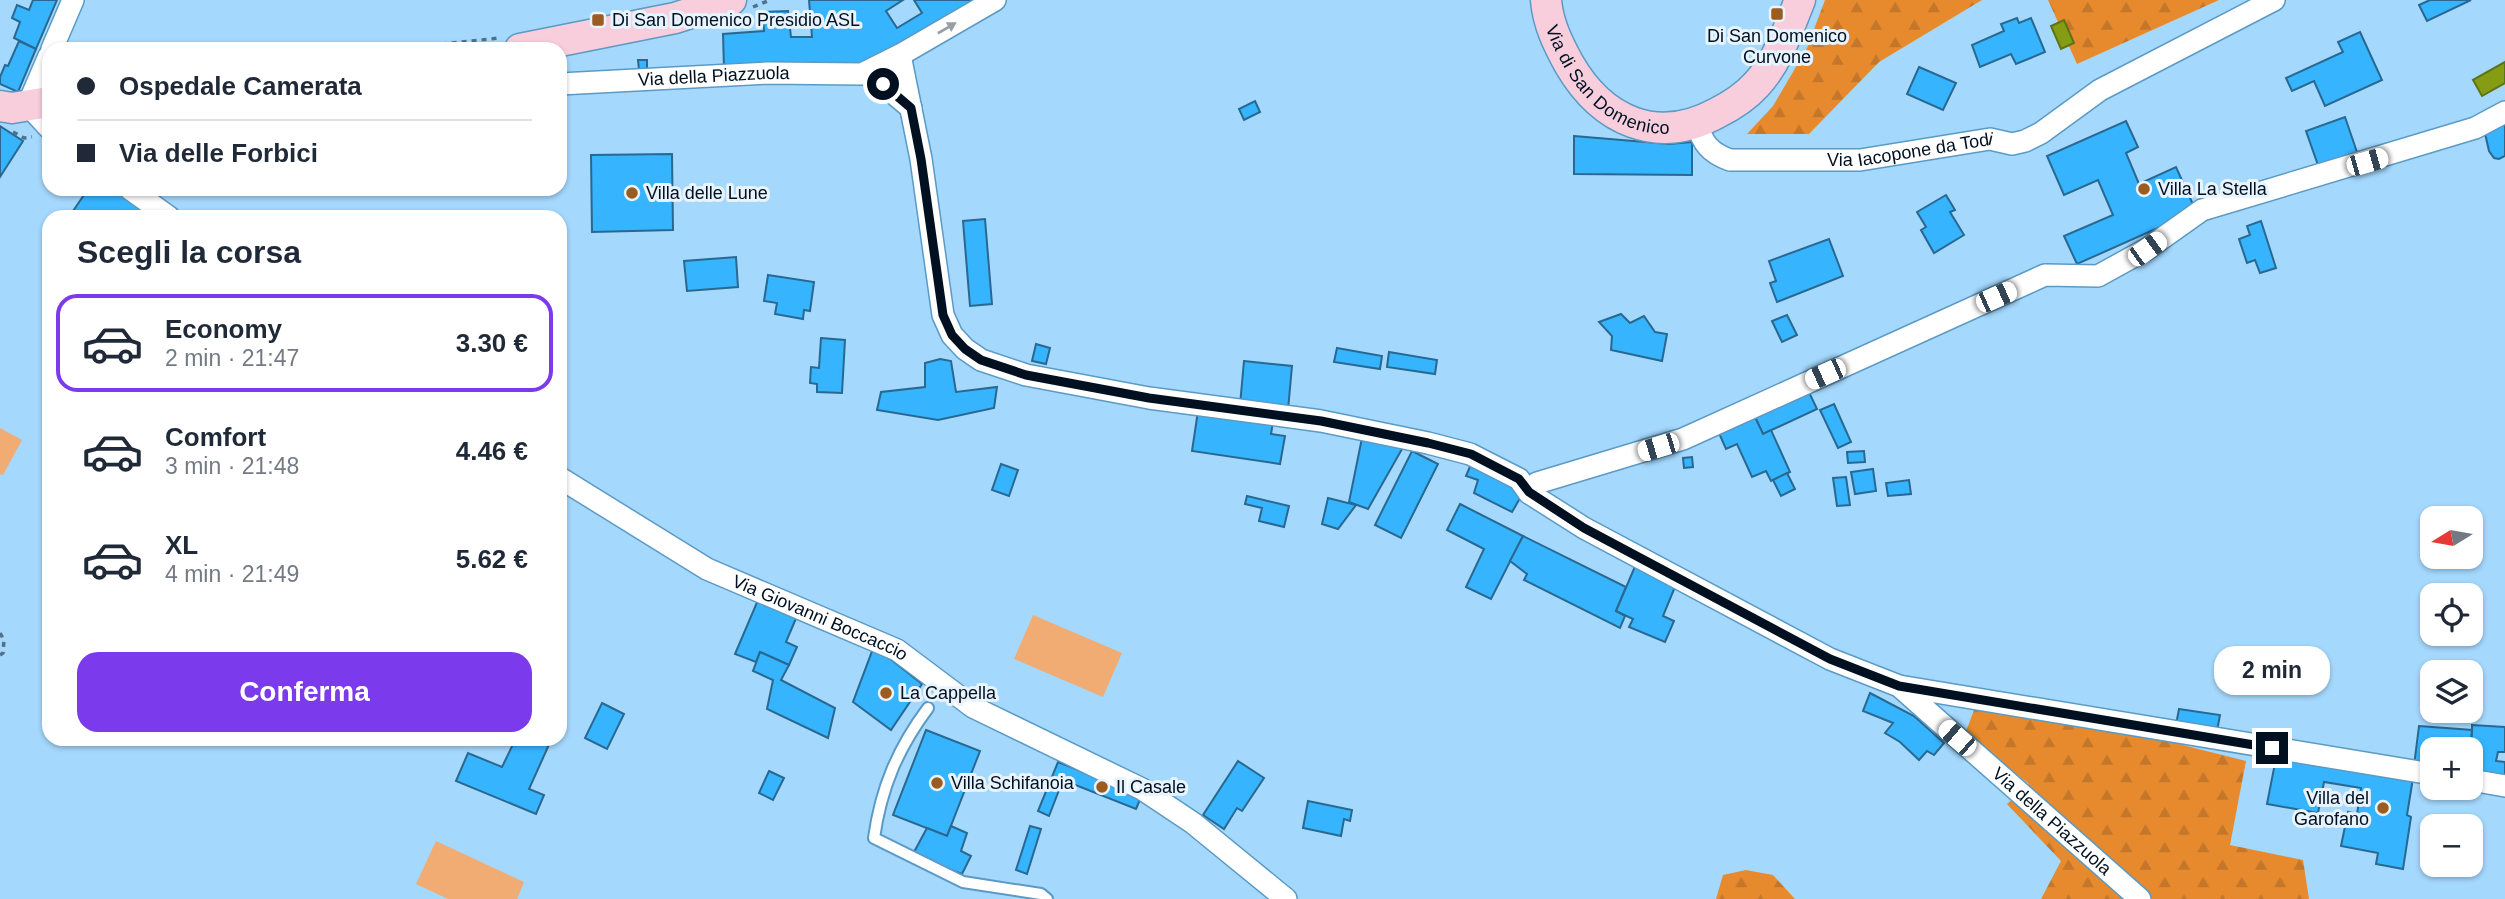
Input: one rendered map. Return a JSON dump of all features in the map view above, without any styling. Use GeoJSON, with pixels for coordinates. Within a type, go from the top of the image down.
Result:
{"type":"FeatureCollection","features":[{"type":"Feature","properties":{"kind":"main road"},"geometry":{"type":"LineString","coordinates":[[558,42],[675,18],[731,0]]}},
{"type":"Feature","properties":{"kind":"main road","name":"Via di San Domenico"},"geometry":{"type":"LineString","coordinates":[[1546,0],[1552,32],[1576,76],[1589,93],[1620,117],[1648,127],[1669,129],[1697,123],[1735,103],[1757,85],[1776,55],[1800,0]]}},
{"type":"Feature","properties":{"kind":"street"},"geometry":{"type":"LineString","coordinates":[[55,42],[73,0]]}},
{"type":"Feature","properties":{"kind":"street"},"geometry":{"type":"LineString","coordinates":[[900,55],[995,0]]}},
{"type":"Feature","properties":{"kind":"street","name":"Via Iacopone da Todi"},"geometry":{"type":"LineString","coordinates":[[1697,123],[1706,147],[1716,155],[1730,160],[1860,160],[1990,139],[2012,144],[2041,133],[2100,90],[2274,0]]}},
{"type":"Feature","properties":{"kind":"street","name":"Via della Piazzuola"},"geometry":{"type":"LineString","coordinates":[[567,84],[767,73],[855,75],[868,72],[900,55],[921,159],[943,315],[952,335],[965,349],[981,360],[1026,375],[1149,398],[1321,421],[1471,454],[1519,479],[1529,492],[1584,528],[1830,659],[1899,686],[2140,899]]}},
{"type":"Feature","properties":{"kind":"street"},"geometry":{"type":"LineString","coordinates":[[42,70],[22,111],[42,129]]}},
{"type":"Feature","properties":{"kind":"street"},"geometry":{"type":"LineString","coordinates":[[868,72],[911,108]]}},
{"type":"Feature","properties":{"kind":"street"},"geometry":{"type":"LineString","coordinates":[[1529,492],[1537,483],[1683,439],[2045,275],[2098,276],[2147,249],[2202,210],[2475,128],[2505,112]]}},
{"type":"Feature","properties":{"kind":"street"},"geometry":{"type":"LineString","coordinates":[[140,196],[159,210]]}},
{"type":"Feature","properties":{"kind":"street","name":"Via Giovanni Boccaccio"},"geometry":{"type":"LineString","coordinates":[[567,482],[707,569],[897,650],[973,707],[1142,789],[1193,823],[1286,899]]}},
{"type":"Feature","properties":{"kind":"street"},"geometry":{"type":"LineString","coordinates":[[1899,686],[2420,772]]}},
{"type":"Feature","properties":{"kind":"street"},"geometry":{"type":"LineString","coordinates":[[2483,782],[2505,786]]}},
{"type":"Feature","properties":{"kind":"lane"},"geometry":{"type":"LineString","coordinates":[[928,708],[907,736],[879,802],[874,838],[963,883],[1041,894],[1046,899]]}},
{"type":"Feature","properties":{"kind":"path"},"geometry":{"type":"LineString","coordinates":[[22,111],[24,138],[42,133]]}},
{"type":"Feature","properties":{"kind":"path"},"geometry":{"type":"LineString","coordinates":[[0,633],[4,640],[3,653],[0,655]]}},
{"type":"Feature","properties":{"kind":"green space"},"geometry":{"type":"Polygon","coordinates":[[[1825,0],[1982,0],[1879,62],[1809,134],[1747,134],[1773,106],[1807,48],[1825,0]]]}},
{"type":"Feature","properties":{"kind":"green space"},"geometry":{"type":"Polygon","coordinates":[[[2048,0],[2219,0],[2077,64],[2048,0]]]}},
{"type":"Feature","properties":{"kind":"green space"},"geometry":{"type":"Polygon","coordinates":[[[1980,694],[2246,761],[2230,845],[2303,860],[2309,899],[2041,899],[2061,861],[2007,804],[2029,784],[1965,734],[1980,694]]]}},
{"type":"Feature","properties":{"kind":"green space"},"geometry":{"type":"Polygon","coordinates":[[[1746,870],[1773,875],[1795,899],[1716,899],[1723,875],[1746,870]]]}},
{"type":"Feature","properties":{"kind":"shaded area"},"geometry":{"type":"Polygon","coordinates":[[[2064,20],[2074,43],[2061,49],[2051,26],[2064,20]]]}},
{"type":"Feature","properties":{"kind":"shaded area"},"geometry":{"type":"Polygon","coordinates":[[[2505,62],[2505,83],[2482,96],[2473,80],[2505,62]]]}},
{"type":"Feature","properties":{"kind":"shaded area"},"geometry":{"type":"Polygon","coordinates":[[[0,428],[22,440],[3,475],[0,474],[0,428]]]}},
{"type":"Feature","properties":{"kind":"shaded area"},"geometry":{"type":"Polygon","coordinates":[[[1033,615],[1122,653],[1103,697],[1014,659],[1033,615]]]}},
{"type":"Feature","properties":{"kind":"shaded area"},"geometry":{"type":"Polygon","coordinates":[[[436,841],[524,882],[517,899],[448,899],[416,884],[436,841]]]}},
{"type":"Feature","properties":{"kind":"building"},"geometry":{"type":"Polygon","coordinates":[[[33,0],[57,0],[36,49],[14,38],[20,22],[12,18],[17,5],[29,10],[33,0]]]}},
{"type":"Feature","properties":{"kind":"building"},"geometry":{"type":"Polygon","coordinates":[[[809,0],[903,0],[886,11],[897,28],[922,13],[914,0],[973,0],[974,3],[867,65],[724,68],[723,34],[764,31],[763,12],[788,11],[791,37],[812,37],[809,0]]]}},
{"type":"Feature","properties":{"kind":"building"},"geometry":{"type":"Polygon","coordinates":[[[2430,0],[2471,0],[2427,21],[2419,5],[2430,0]]]}},
{"type":"Feature","properties":{"kind":"building"},"geometry":{"type":"Polygon","coordinates":[[[2017,18],[2019,23],[2031,18],[2045,52],[2016,64],[2011,54],[1980,67],[1972,45],[2004,31],[2001,24],[2017,18]]]}},
{"type":"Feature","properties":{"kind":"building"},"geometry":{"type":"Polygon","coordinates":[[[2360,32],[2382,80],[2325,106],[2314,81],[2292,91],[2286,78],[2343,52],[2338,42],[2360,32]]]}},
{"type":"Feature","properties":{"kind":"building"},"geometry":{"type":"Polygon","coordinates":[[[19,41],[36,49],[18,92],[0,84],[0,77],[19,41]]]}},
{"type":"Feature","properties":{"kind":"building"},"geometry":{"type":"Polygon","coordinates":[[[638,60],[647,60],[647,70],[639,70],[638,60]]]}},
{"type":"Feature","properties":{"kind":"building"},"geometry":{"type":"Polygon","coordinates":[[[1919,67],[1956,83],[1943,110],[1907,94],[1919,67]]]}},
{"type":"Feature","properties":{"kind":"building"},"geometry":{"type":"Polygon","coordinates":[[[1255,101],[1260,112],[1244,120],[1239,109],[1255,101]]]}},
{"type":"Feature","properties":{"kind":"building"},"geometry":{"type":"Polygon","coordinates":[[[2345,117],[2358,155],[2319,168],[2306,131],[2345,117]]]}},
{"type":"Feature","properties":{"kind":"building"},"geometry":{"type":"Polygon","coordinates":[[[2505,117],[2505,156],[2494,158],[2489,151],[2484,129],[2505,117]]]}},
{"type":"Feature","properties":{"kind":"building","name":"Villa La Stella"},"geometry":{"type":"Polygon","coordinates":[[[2126,121],[2138,147],[2126,153],[2139,184],[2176,167],[2196,211],[2077,264],[2064,236],[2113,215],[2098,180],[2064,195],[2047,156],[2126,121]]]}},
{"type":"Feature","properties":{"kind":"building"},"geometry":{"type":"Polygon","coordinates":[[[0,126],[23,141],[0,177],[0,126]]]}},
{"type":"Feature","properties":{"kind":"building"},"geometry":{"type":"Polygon","coordinates":[[[1574,136],[1669,144],[1692,142],[1692,175],[1574,174],[1574,136]]]}},
{"type":"Feature","properties":{"kind":"building","name":"Villa delle Lune"},"geometry":{"type":"Polygon","coordinates":[[[672,154],[673,230],[592,232],[591,155],[672,154]]]}},
{"type":"Feature","properties":{"kind":"building"},"geometry":{"type":"Polygon","coordinates":[[[1946,195],[1955,210],[1950,212],[1964,235],[1934,253],[1921,230],[1926,227],[1917,212],[1946,195]]]}},
{"type":"Feature","properties":{"kind":"building"},"geometry":{"type":"Polygon","coordinates":[[[83,196],[127,196],[148,210],[74,210],[83,196]]]}},
{"type":"Feature","properties":{"kind":"building"},"geometry":{"type":"Polygon","coordinates":[[[985,219],[992,304],[970,306],[963,221],[985,219]]]}},
{"type":"Feature","properties":{"kind":"building"},"geometry":{"type":"Polygon","coordinates":[[[2261,221],[2276,268],[2260,273],[2255,260],[2247,263],[2239,239],[2250,235],[2247,226],[2261,221]]]}},
{"type":"Feature","properties":{"kind":"building"},"geometry":{"type":"Polygon","coordinates":[[[1829,239],[1843,276],[1777,302],[1770,283],[1776,281],[1769,261],[1829,239]]]}},
{"type":"Feature","properties":{"kind":"building"},"geometry":{"type":"Polygon","coordinates":[[[736,257],[738,287],[687,291],[684,261],[736,257]]]}},
{"type":"Feature","properties":{"kind":"building"},"geometry":{"type":"Polygon","coordinates":[[[768,275],[814,282],[810,311],[804,310],[803,319],[775,314],[777,303],[764,301],[768,275]]]}},
{"type":"Feature","properties":{"kind":"building"},"geometry":{"type":"Polygon","coordinates":[[[1621,314],[1630,323],[1644,316],[1655,332],[1667,334],[1662,361],[1611,350],[1612,336],[1599,322],[1621,314]]]}},
{"type":"Feature","properties":{"kind":"building"},"geometry":{"type":"Polygon","coordinates":[[[1787,315],[1797,335],[1782,342],[1772,321],[1787,315]]]}},
{"type":"Feature","properties":{"kind":"building"},"geometry":{"type":"Polygon","coordinates":[[[821,338],[845,340],[842,393],[817,392],[817,384],[810,383],[811,367],[819,368],[821,338]]]}},
{"type":"Feature","properties":{"kind":"building"},"geometry":{"type":"Polygon","coordinates":[[[1036,344],[1050,348],[1046,364],[1032,361],[1036,344]]]}},
{"type":"Feature","properties":{"kind":"building"},"geometry":{"type":"Polygon","coordinates":[[[1337,348],[1382,356],[1380,369],[1334,362],[1337,348]]]}},
{"type":"Feature","properties":{"kind":"building"},"geometry":{"type":"Polygon","coordinates":[[[1389,352],[1437,360],[1435,374],[1387,367],[1389,352]]]}},
{"type":"Feature","properties":{"kind":"building"},"geometry":{"type":"Polygon","coordinates":[[[940,359],[951,361],[956,392],[997,387],[994,408],[938,420],[877,410],[881,392],[925,387],[925,363],[940,359]]]}},
{"type":"Feature","properties":{"kind":"building"},"geometry":{"type":"Polygon","coordinates":[[[1244,361],[1292,366],[1288,410],[1240,405],[1244,361]]]}},
{"type":"Feature","properties":{"kind":"building"},"geometry":{"type":"Polygon","coordinates":[[[1808,390],[1817,409],[1763,434],[1754,415],[1808,390]]]}},
{"type":"Feature","properties":{"kind":"building"},"geometry":{"type":"Polygon","coordinates":[[[1834,404],[1851,442],[1838,448],[1820,410],[1834,404]]]}},
{"type":"Feature","properties":{"kind":"building"},"geometry":{"type":"Polygon","coordinates":[[[1198,411],[1273,422],[1271,434],[1285,436],[1280,464],[1192,451],[1198,411]]]}},
{"type":"Feature","properties":{"kind":"building"},"geometry":{"type":"Polygon","coordinates":[[[1754,415],[1763,434],[1771,430],[1790,472],[1771,481],[1766,471],[1752,477],[1737,444],[1726,449],[1718,431],[1754,415]]]}},
{"type":"Feature","properties":{"kind":"building"},"geometry":{"type":"Polygon","coordinates":[[[1363,433],[1406,442],[1368,509],[1349,502],[1363,433]]]}},
{"type":"Feature","properties":{"kind":"building"},"geometry":{"type":"Polygon","coordinates":[[[1412,451],[1438,464],[1401,538],[1375,525],[1412,451]]]}},
{"type":"Feature","properties":{"kind":"building"},"geometry":{"type":"Polygon","coordinates":[[[1864,451],[1865,462],[1848,463],[1847,452],[1864,451]]]}},
{"type":"Feature","properties":{"kind":"building"},"geometry":{"type":"Polygon","coordinates":[[[1692,457],[1693,467],[1684,468],[1683,458],[1692,457]]]}},
{"type":"Feature","properties":{"kind":"building"},"geometry":{"type":"Polygon","coordinates":[[[1472,462],[1523,493],[1512,512],[1474,493],[1478,480],[1466,476],[1472,462]]]}},
{"type":"Feature","properties":{"kind":"building"},"geometry":{"type":"Polygon","coordinates":[[[1001,464],[1018,470],[1009,496],[992,490],[1001,464]]]}},
{"type":"Feature","properties":{"kind":"building"},"geometry":{"type":"Polygon","coordinates":[[[1873,469],[1876,491],[1855,494],[1851,472],[1873,469]]]}},
{"type":"Feature","properties":{"kind":"building"},"geometry":{"type":"Polygon","coordinates":[[[1787,473],[1795,489],[1781,496],[1773,480],[1787,473]]]}},
{"type":"Feature","properties":{"kind":"building"},"geometry":{"type":"Polygon","coordinates":[[[1846,477],[1850,505],[1837,506],[1833,478],[1846,477]]]}},
{"type":"Feature","properties":{"kind":"building"},"geometry":{"type":"Polygon","coordinates":[[[1909,480],[1911,494],[1888,496],[1886,483],[1909,480]]]}},
{"type":"Feature","properties":{"kind":"building"},"geometry":{"type":"Polygon","coordinates":[[[1247,496],[1289,506],[1284,527],[1259,521],[1262,508],[1245,504],[1247,496]]]}},
{"type":"Feature","properties":{"kind":"building"},"geometry":{"type":"Polygon","coordinates":[[[1328,498],[1356,505],[1338,529],[1322,524],[1328,498]]]}},
{"type":"Feature","properties":{"kind":"building"},"geometry":{"type":"Polygon","coordinates":[[[1460,504],[1523,536],[1491,599],[1466,587],[1484,549],[1447,530],[1460,504]]]}},
{"type":"Feature","properties":{"kind":"building"},"geometry":{"type":"Polygon","coordinates":[[[1523,536],[1626,587],[1616,611],[1625,616],[1620,628],[1524,580],[1527,574],[1510,561],[1523,536]]]}},
{"type":"Feature","properties":{"kind":"building"},"geometry":{"type":"Polygon","coordinates":[[[1636,564],[1677,582],[1663,616],[1674,621],[1665,642],[1629,627],[1633,619],[1616,611],[1636,564]]]}},
{"type":"Feature","properties":{"kind":"building"},"geometry":{"type":"Polygon","coordinates":[[[758,600],[797,616],[786,642],[797,647],[789,665],[760,652],[756,662],[735,654],[758,600]]]}},
{"type":"Feature","properties":{"kind":"building","name":"La Cappella"},"geometry":{"type":"Polygon","coordinates":[[[874,646],[922,684],[891,730],[853,702],[874,646]]]}},
{"type":"Feature","properties":{"kind":"building"},"geometry":{"type":"Polygon","coordinates":[[[760,652],[789,665],[781,680],[835,708],[828,738],[767,709],[773,680],[753,671],[760,652]]]}},
{"type":"Feature","properties":{"kind":"building"},"geometry":{"type":"Polygon","coordinates":[[[1870,693],[1914,716],[1944,743],[1934,755],[1927,751],[1919,760],[1900,742],[1885,733],[1893,723],[1863,711],[1870,693]]]}},
{"type":"Feature","properties":{"kind":"building"},"geometry":{"type":"Polygon","coordinates":[[[602,703],[624,714],[607,749],[585,738],[602,703]]]}},
{"type":"Feature","properties":{"kind":"building"},"geometry":{"type":"Polygon","coordinates":[[[2179,709],[2220,715],[2217,731],[2176,725],[2179,709]]]}},
{"type":"Feature","properties":{"kind":"building"},"geometry":{"type":"Polygon","coordinates":[[[2472,725],[2505,727],[2505,752],[2498,752],[2496,761],[2505,762],[2505,780],[2483,777],[2483,737],[2472,737],[2472,725]]]}},
{"type":"Feature","properties":{"kind":"building"},"geometry":{"type":"Polygon","coordinates":[[[2419,726],[2472,730],[2471,737],[2420,737],[2420,767],[2414,766],[2419,726]]]}},
{"type":"Feature","properties":{"kind":"building","name":"Villa Schifanoia"},"geometry":{"type":"Polygon","coordinates":[[[926,730],[980,751],[947,836],[893,815],[926,730]]]}},
{"type":"Feature","properties":{"kind":"building"},"geometry":{"type":"Polygon","coordinates":[[[512,746],[548,746],[529,789],[544,795],[536,814],[456,781],[468,753],[502,767],[512,746]]]}},
{"type":"Feature","properties":{"kind":"building","name":"Villa del Garofano"},"geometry":{"type":"Polygon","coordinates":[[[2277,753],[2414,772],[2407,815],[2411,817],[2403,869],[2376,864],[2378,853],[2341,846],[2348,812],[2357,814],[2361,788],[2324,782],[2318,813],[2267,804],[2277,753]]]}},
{"type":"Feature","properties":{"kind":"building"},"geometry":{"type":"Polygon","coordinates":[[[1238,761],[1264,778],[1242,811],[1237,808],[1224,829],[1203,815],[1238,761]]]}},
{"type":"Feature","properties":{"kind":"building","name":"Il Casale"},"geometry":{"type":"Polygon","coordinates":[[[1058,762],[1142,795],[1136,809],[1063,780],[1049,816],[1038,811],[1058,762]]]}},
{"type":"Feature","properties":{"kind":"building"},"geometry":{"type":"Polygon","coordinates":[[[769,771],[784,778],[773,800],[759,793],[769,771]]]}},
{"type":"Feature","properties":{"kind":"building"},"geometry":{"type":"Polygon","coordinates":[[[1308,801],[1352,810],[1350,821],[1344,819],[1341,836],[1303,828],[1308,801]]]}},
{"type":"Feature","properties":{"kind":"building"},"geometry":{"type":"Polygon","coordinates":[[[951,826],[967,833],[961,851],[971,856],[962,874],[932,863],[914,852],[927,828],[947,836],[951,826]]]}},
{"type":"Feature","properties":{"kind":"building"},"geometry":{"type":"Polygon","coordinates":[[[1030,826],[1041,829],[1027,874],[1016,870],[1030,826]]]}},
{"type":"Feature","properties":{"kind":"place","name":"Di San Domenico Curvone"},"geometry":{"type":"Point","coordinates":[1777,14]}},
{"type":"Feature","properties":{"kind":"place","name":"Di San Domenico Presidio ASL"},"geometry":{"type":"Point","coordinates":[598,20]}},
{"type":"Feature","properties":{"kind":"place","name":"Villa La Stella"},"geometry":{"type":"Point","coordinates":[2144,189]}},
{"type":"Feature","properties":{"kind":"place","name":"Villa delle Lune"},"geometry":{"type":"Point","coordinates":[632,193]}},
{"type":"Feature","properties":{"kind":"place","name":"La Cappella"},"geometry":{"type":"Point","coordinates":[886,693]}},
{"type":"Feature","properties":{"kind":"place","name":"Villa Schifanoia"},"geometry":{"type":"Point","coordinates":[937,783]}},
{"type":"Feature","properties":{"kind":"place","name":"Il Casale"},"geometry":{"type":"Point","coordinates":[1102,787]}},
{"type":"Feature","properties":{"kind":"place","name":"Villa del Garofano"},"geometry":{"type":"Point","coordinates":[2383,808]}},
{"type":"Feature","properties":{"kind":"route"},"geometry":{"type":"LineString","coordinates":[[883,84],[911,108],[943,315],[952,335],[965,349],[981,360],[1050,380],[1149,398],[1321,421],[1471,454],[1519,479],[1529,492],[1584,528],[1830,659],[1899,686],[2272,748]]}}]}
